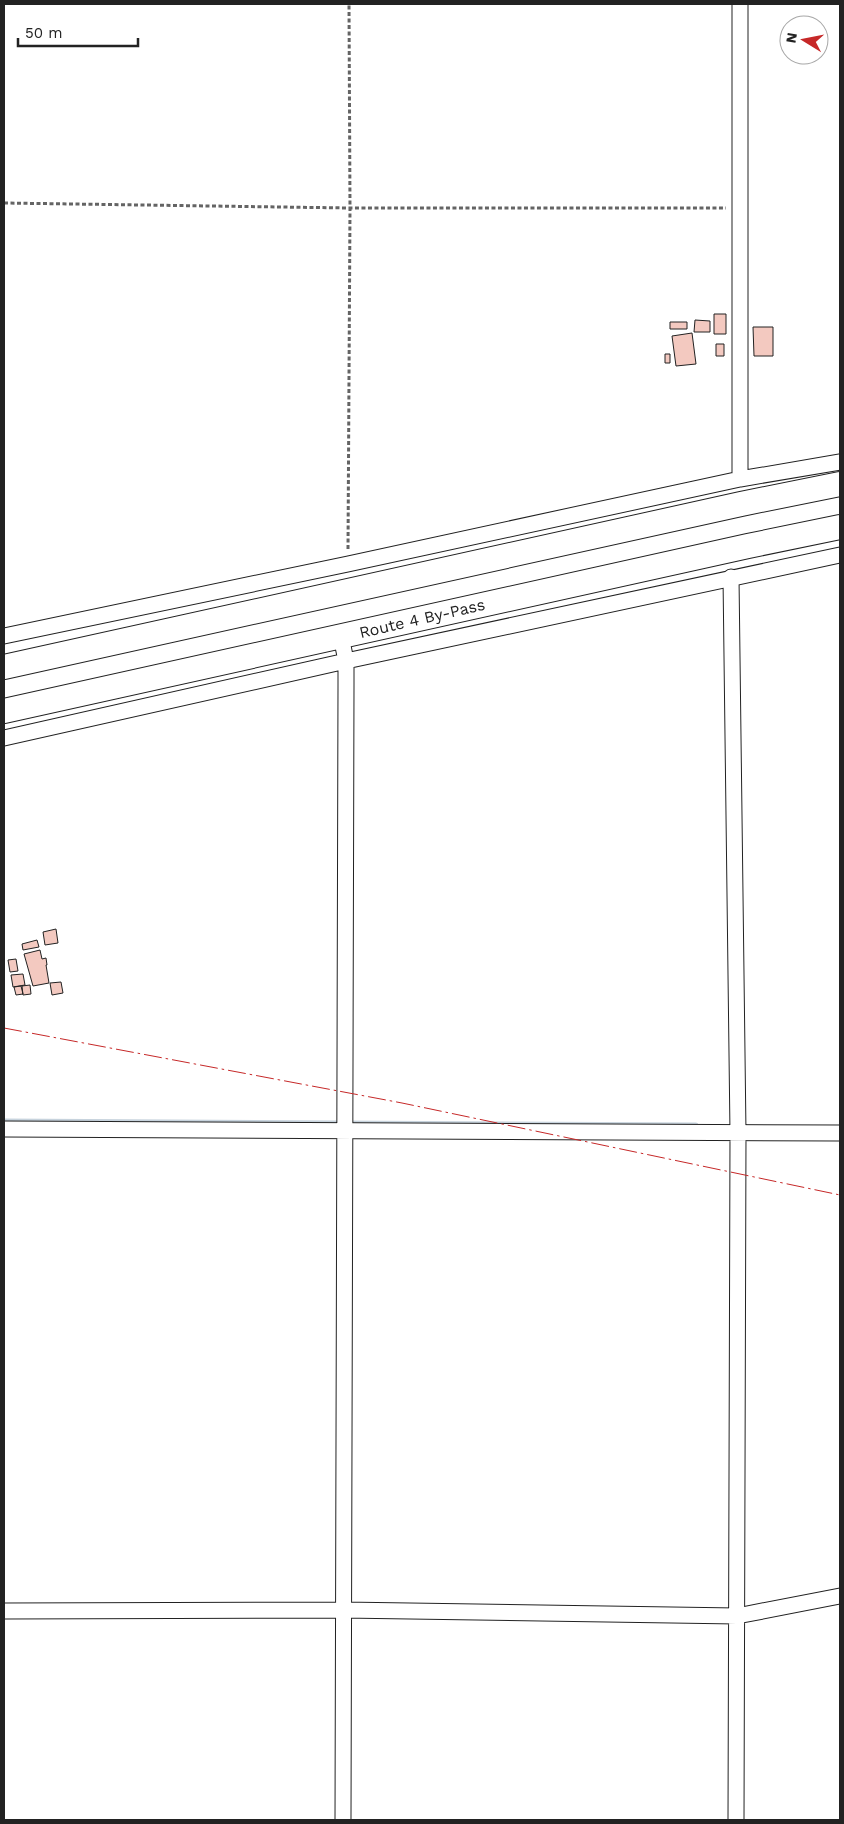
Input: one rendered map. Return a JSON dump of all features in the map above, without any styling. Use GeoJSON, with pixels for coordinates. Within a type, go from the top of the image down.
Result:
{"type":"FeatureCollection","features":[{"type":"Feature","properties":{"kind":"highway"},"geometry":{"type":"LineString","coordinates":[[4,667],[741,504],[840,484]]}},
{"type":"Feature","properties":{"kind":"highway","name":"Route 4 By-Pass"},"geometry":{"type":"LineString","coordinates":[[4,711],[840,527]]}},
{"type":"Feature","properties":{"kind":"street"},"geometry":{"type":"LineString","coordinates":[[740,4],[740,479]]}},
{"type":"Feature","properties":{"kind":"street"},"geometry":{"type":"LineString","coordinates":[[4,636],[740,479],[840,462]]}},
{"type":"Feature","properties":{"kind":"street"},"geometry":{"type":"LineString","coordinates":[[4,738],[346,661],[840,555]]}},
{"type":"Feature","properties":{"kind":"street"},"geometry":{"type":"LineString","coordinates":[[731,578],[738,1133],[736,1820]]}},
{"type":"Feature","properties":{"kind":"street"},"geometry":{"type":"LineString","coordinates":[[341,636],[346,661],[343,1820]]}},
{"type":"Feature","properties":{"kind":"street"},"geometry":{"type":"LineString","coordinates":[[4,1130],[840,1133]]}},
{"type":"Feature","properties":{"kind":"street"},"geometry":{"type":"LineString","coordinates":[[4,1611],[343,1610],[738,1616],[840,1596]]}},
{"type":"Feature","properties":{"kind":"path"},"geometry":{"type":"LineString","coordinates":[[348,564],[350,4]]}},
{"type":"Feature","properties":{"kind":"path"},"geometry":{"type":"LineString","coordinates":[[4,203],[350,208],[741,208]]}},
{"type":"Feature","properties":{"kind":"building"},"geometry":{"type":"Polygon","coordinates":[[[714,314],[726,314],[726,334],[714,334],[714,314]]]}},
{"type":"Feature","properties":{"kind":"building"},"geometry":{"type":"Polygon","coordinates":[[[695,320],[710,321],[710,332],[694,332],[695,320]]]}},
{"type":"Feature","properties":{"kind":"building"},"geometry":{"type":"Polygon","coordinates":[[[670,322],[687,322],[687,329],[670,329],[670,322]]]}},
{"type":"Feature","properties":{"kind":"building"},"geometry":{"type":"Polygon","coordinates":[[[753,327],[773,327],[773,356],[754,356],[753,327]]]}},
{"type":"Feature","properties":{"kind":"building"},"geometry":{"type":"Polygon","coordinates":[[[692,333],[696,364],[676,366],[672,336],[692,333]]]}},
{"type":"Feature","properties":{"kind":"building"},"geometry":{"type":"Polygon","coordinates":[[[716,344],[724,344],[724,356],[716,356],[716,344]]]}},
{"type":"Feature","properties":{"kind":"building"},"geometry":{"type":"Polygon","coordinates":[[[665,354],[670,354],[670,363],[665,363],[665,354]]]}},
{"type":"Feature","properties":{"kind":"building"},"geometry":{"type":"Polygon","coordinates":[[[56,929],[58,943],[45,945],[43,932],[56,929]]]}},
{"type":"Feature","properties":{"kind":"building"},"geometry":{"type":"Polygon","coordinates":[[[37,940],[39,947],[23,950],[22,944],[37,940]]]}},
{"type":"Feature","properties":{"kind":"building"},"geometry":{"type":"Polygon","coordinates":[[[40,950],[42,959],[46,958],[49,983],[33,986],[24,954],[40,950]]]}},
{"type":"Feature","properties":{"kind":"building"},"geometry":{"type":"Polygon","coordinates":[[[16,959],[18,971],[10,972],[8,960],[16,959]]]}},
{"type":"Feature","properties":{"kind":"building"},"geometry":{"type":"Polygon","coordinates":[[[23,974],[25,985],[13,987],[11,975],[23,974]]]}},
{"type":"Feature","properties":{"kind":"building"},"geometry":{"type":"Polygon","coordinates":[[[61,982],[63,993],[52,995],[50,983],[61,982]]]}},
{"type":"Feature","properties":{"kind":"building"},"geometry":{"type":"Polygon","coordinates":[[[30,985],[31,994],[23,995],[22,986],[30,985]]]}},
{"type":"Feature","properties":{"kind":"building"},"geometry":{"type":"Polygon","coordinates":[[[21,986],[23,994],[16,995],[14,987],[21,986]]]}},
{"type":"Feature","properties":{"kind":"waterway"},"geometry":{"type":"LineString","coordinates":[[4,1121],[696,1125]]}},
{"type":"Feature","properties":{"kind":"power"},"geometry":{"type":"LineString","coordinates":[[4,1028],[402,1103],[840,1195]]}}]}
